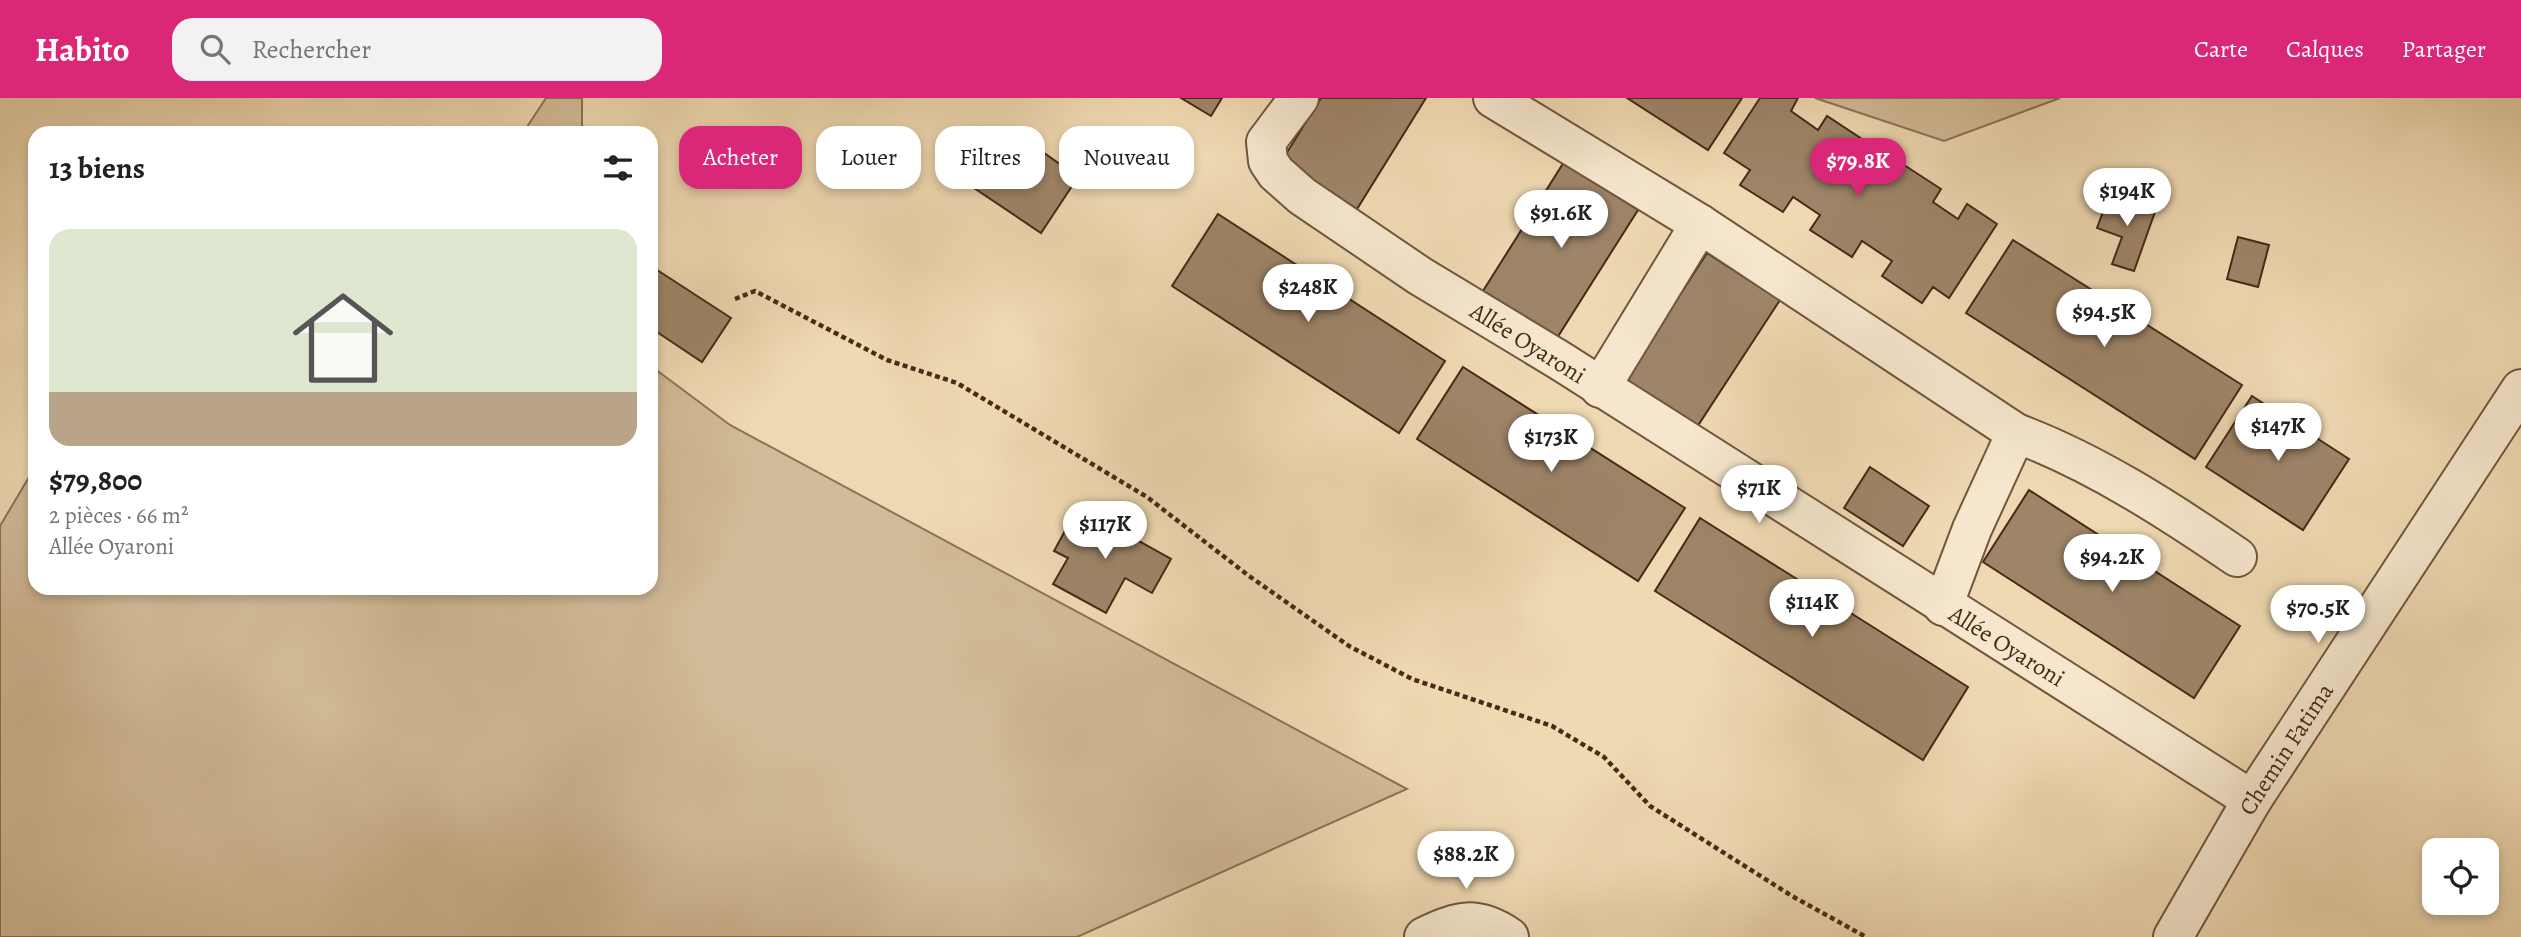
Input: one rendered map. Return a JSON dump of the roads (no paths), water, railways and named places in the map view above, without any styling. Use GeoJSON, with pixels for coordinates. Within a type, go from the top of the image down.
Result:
{"type":"FeatureCollection","features":[{"type":"Feature","properties":{"kind":"street","name":"Allée Oyaroni"},"geometry":{"type":"LineString","coordinates":[[1299,98],[1266,142],[1268,161],[1276,173],[1302,196],[1420,276],[2252,800]]}},
{"type":"Feature","properties":{"kind":"street"},"geometry":{"type":"LineString","coordinates":[[1493,98],[1700,224],[2016,433],[2062,450],[2194,528],[2237,557]]}},
{"type":"Feature","properties":{"kind":"street"},"geometry":{"type":"LineString","coordinates":[[1600,388],[1700,224]]}},
{"type":"Feature","properties":{"kind":"street","name":"Chemin Fatima"},"geometry":{"type":"LineString","coordinates":[[2173,937],[2252,800],[2521,389]]}},
{"type":"Feature","properties":{"kind":"street"},"geometry":{"type":"LineString","coordinates":[[1943,606],[1972,529],[2016,433]]}},
{"type":"Feature","properties":{"kind":"street"},"geometry":{"type":"LineString","coordinates":[[1424,937],[1462,920],[1497,929],[1509,937]]}}]}
